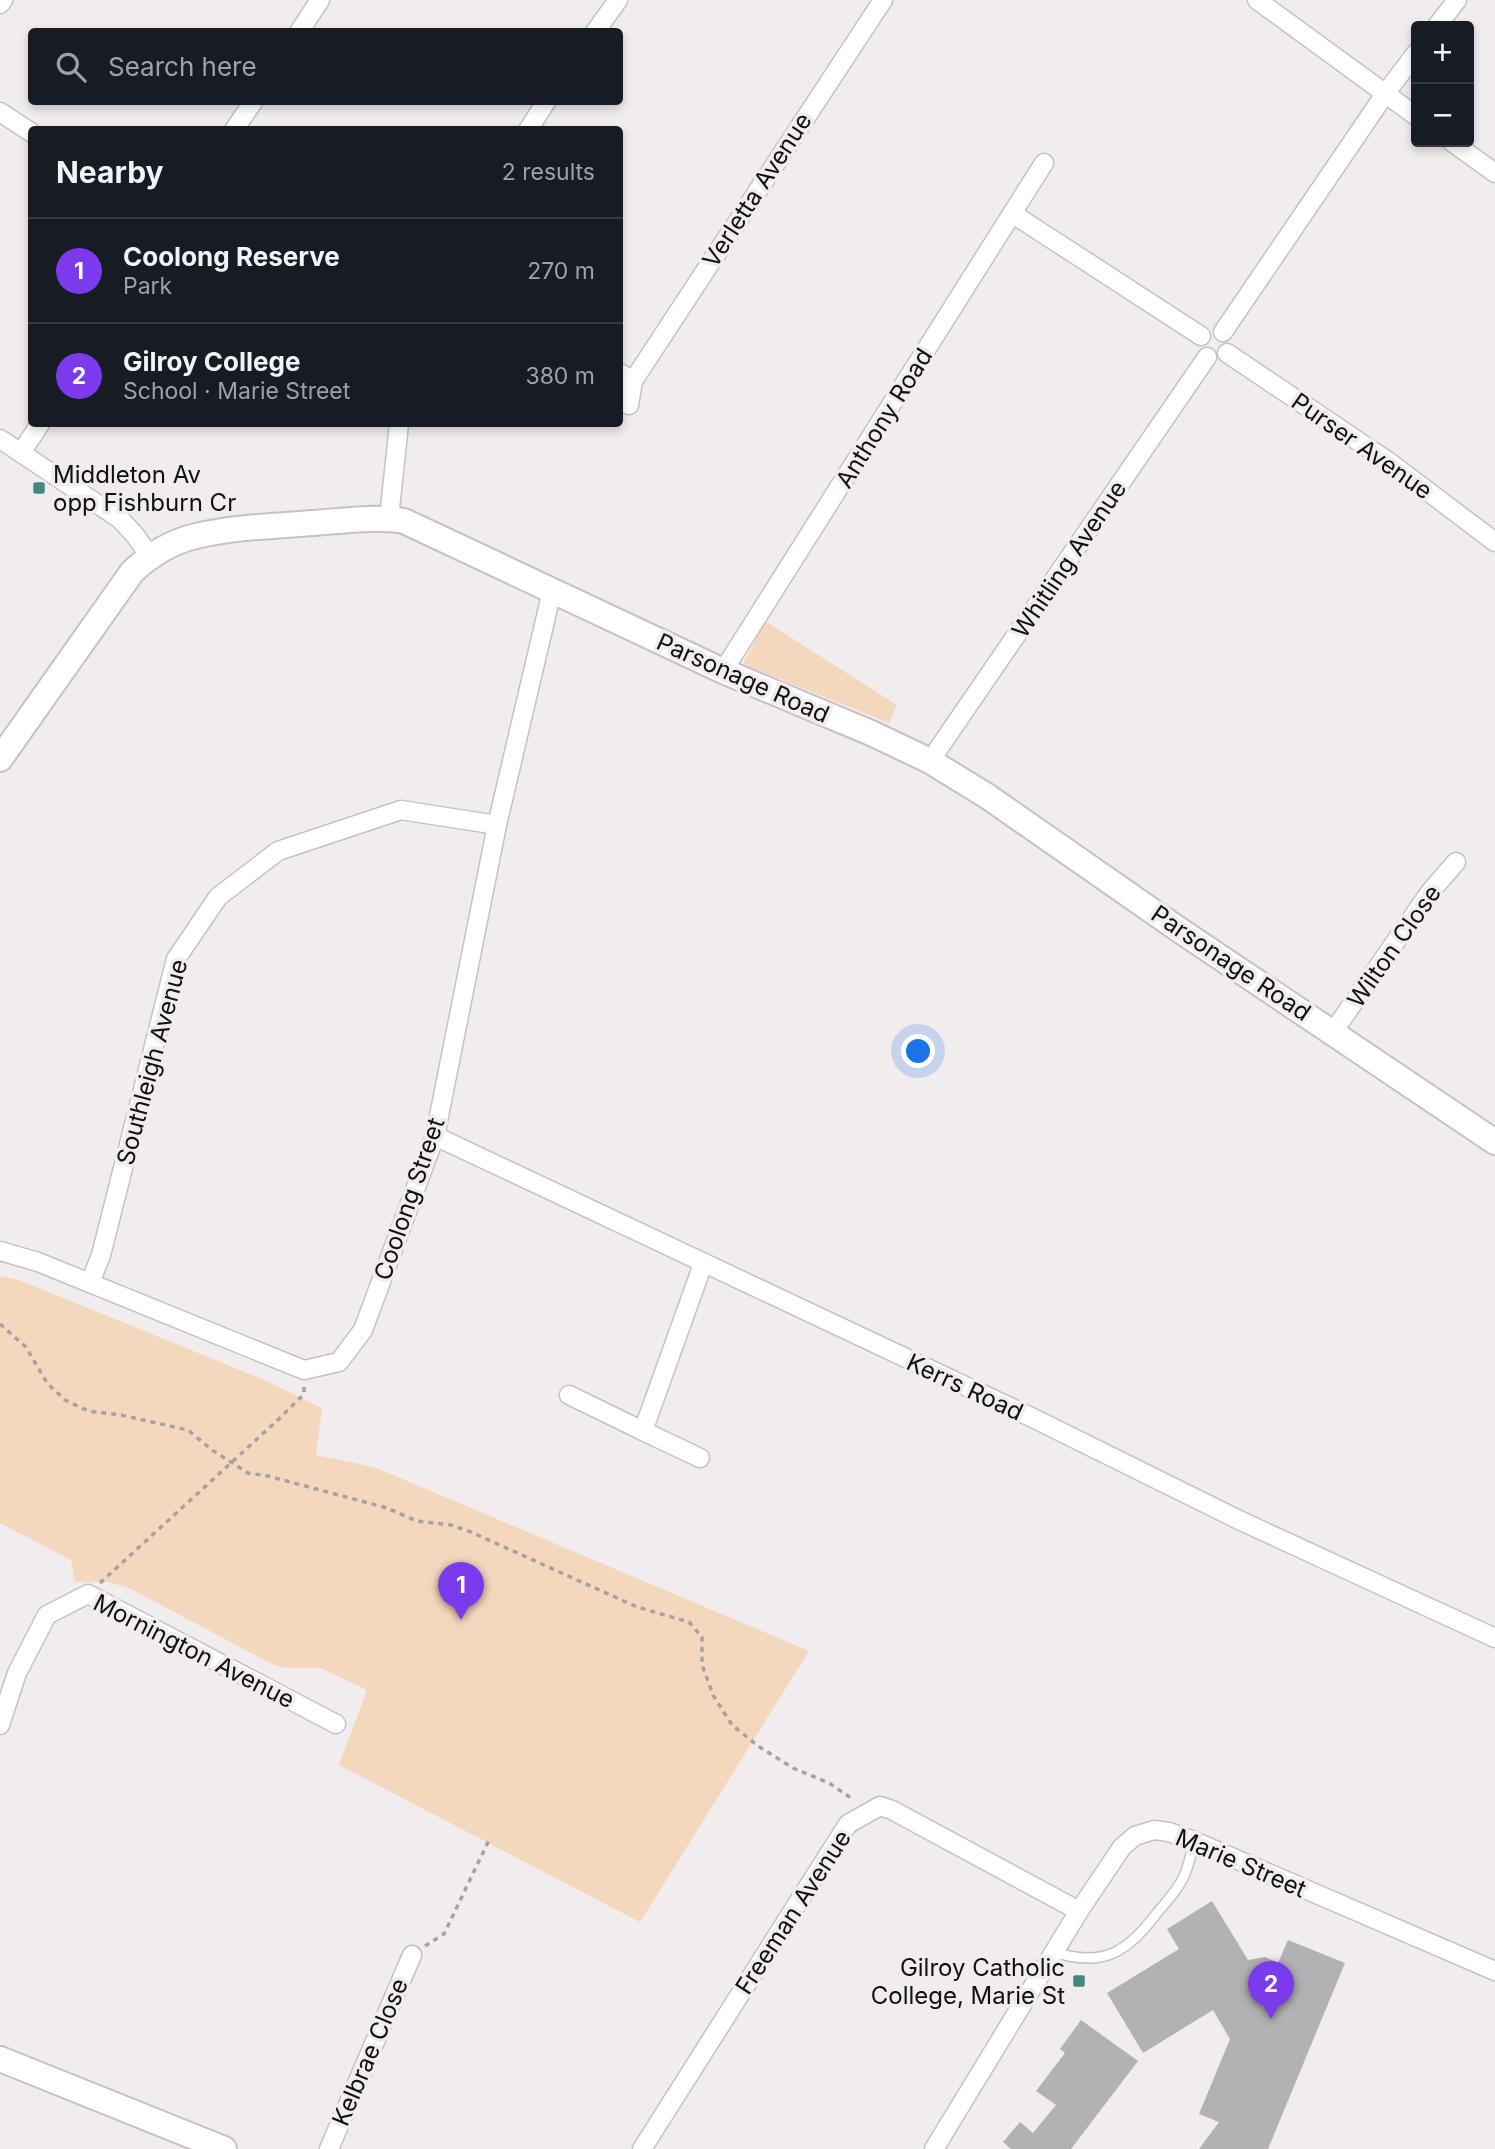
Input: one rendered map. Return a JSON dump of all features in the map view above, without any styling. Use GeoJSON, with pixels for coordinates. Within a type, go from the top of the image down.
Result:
{"type":"FeatureCollection","features":[{"type":"Feature","properties":{"kind":"street"},"geometry":{"type":"LineString","coordinates":[[302,28],[320,0]]}},
{"type":"Feature","properties":{"kind":"street"},"geometry":{"type":"LineString","coordinates":[[598,28],[618,0]]}},
{"type":"Feature","properties":{"kind":"street","name":"Verletta Avenue"},"geometry":{"type":"LineString","coordinates":[[629,405],[626,377],[883,0]]}},
{"type":"Feature","properties":{"kind":"street"},"geometry":{"type":"LineString","coordinates":[[1257,0],[1411,112]]}},
{"type":"Feature","properties":{"kind":"street"},"geometry":{"type":"LineString","coordinates":[[1441,21],[1457,0]]}},
{"type":"Feature","properties":{"kind":"street"},"geometry":{"type":"LineString","coordinates":[[1223,332],[1411,60]]}},
{"type":"Feature","properties":{"kind":"street"},"geometry":{"type":"LineString","coordinates":[[237,126],[251,105]]}},
{"type":"Feature","properties":{"kind":"street"},"geometry":{"type":"LineString","coordinates":[[531,126],[544,105]]}},
{"type":"Feature","properties":{"kind":"street"},"geometry":{"type":"LineString","coordinates":[[0,112],[28,130]]}},
{"type":"Feature","properties":{"kind":"street"},"geometry":{"type":"LineString","coordinates":[[1459,147],[1495,173]]}},
{"type":"Feature","properties":{"kind":"street","name":"Anthony Road"},"geometry":{"type":"LineString","coordinates":[[723,671],[1044,163]]}},
{"type":"Feature","properties":{"kind":"street"},"geometry":{"type":"LineString","coordinates":[[1013,214],[1201,336]]}},
{"type":"Feature","properties":{"kind":"street"},"geometry":{"type":"LineString","coordinates":[[1201,336],[1211,330],[1223,332]]}},
{"type":"Feature","properties":{"kind":"street"},"geometry":{"type":"LineString","coordinates":[[1201,336],[1200,349],[1207,357],[1218,359],[1227,353],[1229,343],[1223,332]]}},
{"type":"Feature","properties":{"kind":"street","name":"Purser Avenue"},"geometry":{"type":"LineString","coordinates":[[1227,353],[1389,462],[1495,542]]}},
{"type":"Feature","properties":{"kind":"street","name":"Whitling Avenue"},"geometry":{"type":"LineString","coordinates":[[930,761],[1207,357]]}},
{"type":"Feature","properties":{"kind":"street"},"geometry":{"type":"LineString","coordinates":[[21,453],[38,427]]}},
{"type":"Feature","properties":{"kind":"street"},"geometry":{"type":"LineString","coordinates":[[389,518],[399,427]]}},
{"type":"Feature","properties":{"kind":"street"},"geometry":{"type":"LineString","coordinates":[[0,439],[120,519],[149,555]]}},
{"type":"Feature","properties":{"kind":"street","name":"Parsonage Road"},"geometry":{"type":"LineString","coordinates":[[0,759],[132,572],[149,555],[196,536],[251,528],[389,518],[417,525],[723,671],[871,733],[930,761],[987,796],[1178,929],[1495,1142]]}},
{"type":"Feature","properties":{"kind":"street","name":"Coolong Street"},"geometry":{"type":"LineString","coordinates":[[304,1370],[339,1362],[363,1329],[435,1136],[498,825],[552,591]]}},
{"type":"Feature","properties":{"kind":"street","name":"Southleigh Avenue"},"geometry":{"type":"LineString","coordinates":[[90,1283],[101,1255],[176,959],[218,897],[278,851],[401,810],[498,825]]}},
{"type":"Feature","properties":{"kind":"street","name":"Wilton Close"},"geometry":{"type":"LineString","coordinates":[[1333,1032],[1430,892],[1456,862]]}},
{"type":"Feature","properties":{"kind":"street","name":"Kerrs Road"},"geometry":{"type":"LineString","coordinates":[[435,1136],[1031,1418],[1239,1520],[1495,1638]]}},
{"type":"Feature","properties":{"kind":"street"},"geometry":{"type":"LineString","coordinates":[[0,1251],[38,1262],[304,1370]]}},
{"type":"Feature","properties":{"kind":"street"},"geometry":{"type":"LineString","coordinates":[[643,1431],[703,1264]]}},
{"type":"Feature","properties":{"kind":"street"},"geometry":{"type":"LineString","coordinates":[[569,1395],[699,1458]]}},
{"type":"Feature","properties":{"kind":"street","name":"Mornington Avenue"},"geometry":{"type":"LineString","coordinates":[[0,1725],[17,1674],[47,1615],[88,1594],[336,1724]]}},
{"type":"Feature","properties":{"kind":"street"},"geometry":{"type":"LineString","coordinates":[[0,1665],[17,1674]]}},
{"type":"Feature","properties":{"kind":"street"},"geometry":{"type":"LineString","coordinates":[[880,1806],[1079,1911]]}},
{"type":"Feature","properties":{"kind":"street","name":"Freeman Avenue"},"geometry":{"type":"LineString","coordinates":[[642,2149],[848,1824],[880,1806]]}},
{"type":"Feature","properties":{"kind":"street","name":"Marie Street"},"geometry":{"type":"LineString","coordinates":[[934,2149],[1079,1911],[1122,1847],[1135,1836],[1148,1831],[1163,1830],[1194,1841],[1495,1971]]}},
{"type":"Feature","properties":{"kind":"street","name":"Kelbrae Close"},"geometry":{"type":"LineString","coordinates":[[329,2149],[412,1955]]}},
{"type":"Feature","properties":{"kind":"street"},"geometry":{"type":"LineString","coordinates":[[0,2059],[224,2149]]}},
{"type":"Feature","properties":{"kind":"lane"},"geometry":{"type":"LineString","coordinates":[[1054,1952],[1074,1959],[1108,1956],[1119,1952],[1139,1937],[1183,1879],[1194,1841]]}},
{"type":"Feature","properties":{"kind":"path"},"geometry":{"type":"LineString","coordinates":[[0,1324],[26,1347],[47,1383],[65,1400],[88,1411],[121,1415],[188,1430],[248,1474],[268,1476],[387,1508],[417,1521],[451,1525],[637,1607],[689,1622],[702,1637],[702,1665],[713,1695],[732,1725],[758,1746],[793,1768],[829,1783],[853,1800],[880,1806]]}},
{"type":"Feature","properties":{"kind":"path"},"geometry":{"type":"LineString","coordinates":[[88,1594],[304,1394],[304,1370]]}},
{"type":"Feature","properties":{"kind":"path"},"geometry":{"type":"LineString","coordinates":[[412,1955],[444,1934],[490,1838]]}},
{"type":"Feature","properties":{"kind":"shaded area"},"geometry":{"type":"Polygon","coordinates":[[[765,621],[897,705],[889,723],[743,664],[765,621]]]}},
{"type":"Feature","properties":{"kind":"shaded area"},"geometry":{"type":"Polygon","coordinates":[[[0,1276],[19,1280],[262,1379],[322,1408],[316,1455],[374,1467],[809,1651],[640,1922],[339,1765],[367,1690],[321,1668],[287,1668],[274,1665],[129,1588],[108,1582],[75,1582],[71,1560],[0,1523],[0,1276]]]}},
{"type":"Feature","properties":{"kind":"building"},"geometry":{"type":"Polygon","coordinates":[[[1212,1901],[1248,1960],[1265,1957],[1278,1963],[1288,1940],[1345,1963],[1268,2149],[1199,2149],[1219,2122],[1199,2114],[1230,2039],[1213,2010],[1143,2053],[1107,1993],[1179,1949],[1167,1929],[1212,1901]]]}},
{"type":"Feature","properties":{"kind":"building"},"geometry":{"type":"Polygon","coordinates":[[[1081,2020],[1138,2061],[1071,2149],[1011,2149],[1003,2142],[1020,2122],[1033,2133],[1056,2105],[1036,2091],[1065,2053],[1060,2049],[1081,2020]]]}},
{"type":"Feature","properties":{"kind":"place","name":"Middleton Av opp Fishburn Cr"},"geometry":{"type":"Point","coordinates":[39,488]}},
{"type":"Feature","properties":{"kind":"place","name":"Coolong Reserve"},"geometry":{"type":"Point","coordinates":[461,1620]}},
{"type":"Feature","properties":{"kind":"place","name":"Gilroy Catholic College, Marie St"},"geometry":{"type":"Point","coordinates":[1079,1981]}},
{"type":"Feature","properties":{"kind":"place","name":"Gilroy College"},"geometry":{"type":"Point","coordinates":[1271,2019]}}]}
